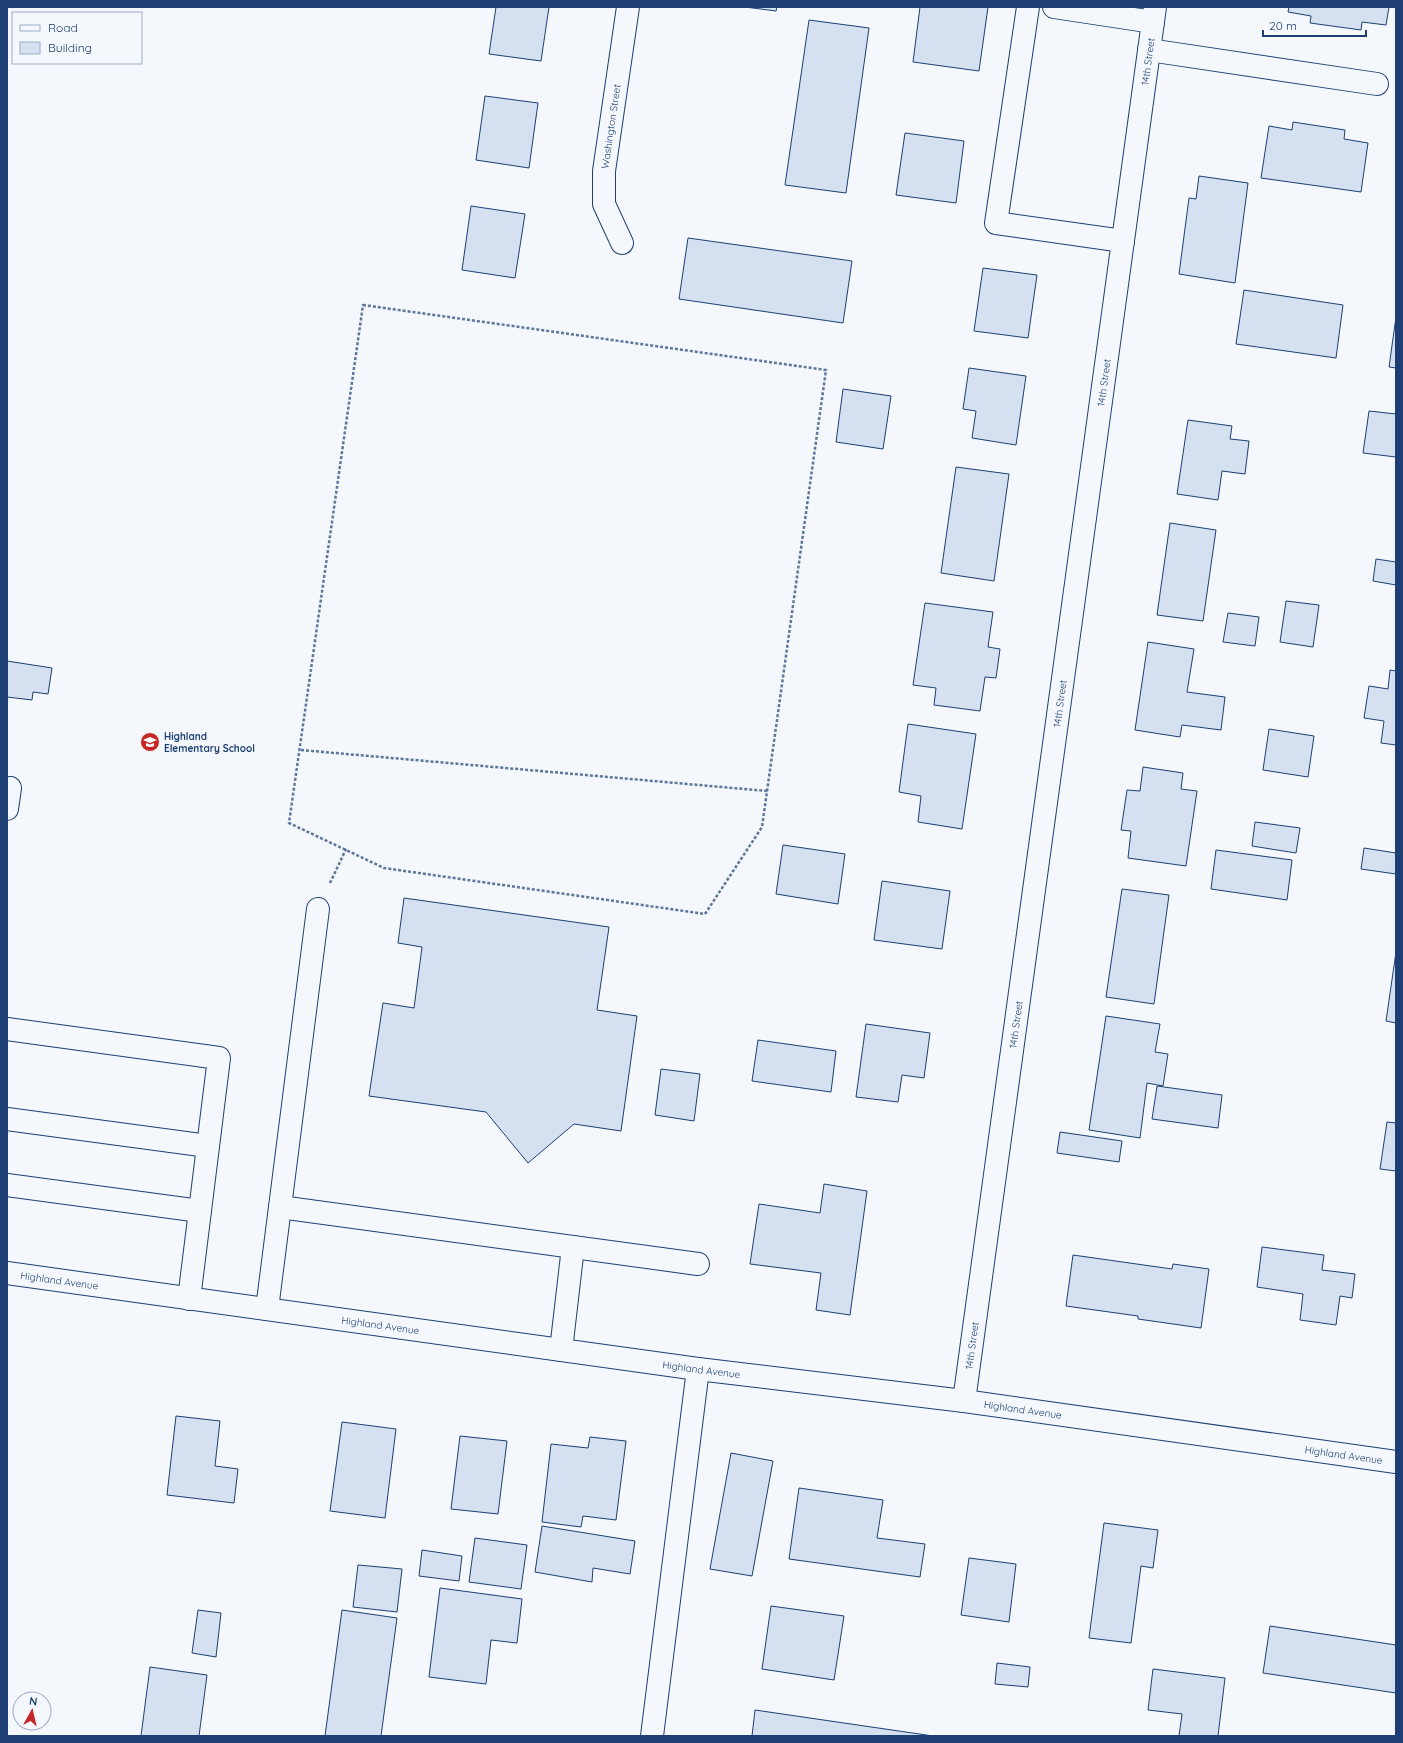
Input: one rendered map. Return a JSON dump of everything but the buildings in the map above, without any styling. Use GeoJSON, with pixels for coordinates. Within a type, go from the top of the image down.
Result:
{"type":"FeatureCollection","features":[{"type":"Feature","properties":{"kind":"street","name":"Washington Street"},"geometry":{"type":"LineString","coordinates":[[622,244],[604,204],[604,171],[628,7]]}},
{"type":"Feature","properties":{"kind":"street"},"geometry":{"type":"LineString","coordinates":[[1028,7],[996,223],[1123,241]]}},
{"type":"Feature","properties":{"kind":"street"},"geometry":{"type":"LineString","coordinates":[[1054,7],[1154,14]]}},
{"type":"Feature","properties":{"kind":"street","name":"14th Street"},"geometry":{"type":"LineString","coordinates":[[964,1401],[1154,14]]}},
{"type":"Feature","properties":{"kind":"street"},"geometry":{"type":"LineString","coordinates":[[1149,50],[1377,84]]}},
{"type":"Feature","properties":{"kind":"street"},"geometry":{"type":"LineString","coordinates":[[267,1310],[318,909]]}},
{"type":"Feature","properties":{"kind":"street"},"geometry":{"type":"LineString","coordinates":[[7,1029],[219,1058],[189,1298]]}},
{"type":"Feature","properties":{"kind":"street"},"geometry":{"type":"LineString","coordinates":[[7,1119],[208,1146]]}},
{"type":"Feature","properties":{"kind":"street"},"geometry":{"type":"LineString","coordinates":[[7,1185],[200,1211]]}},
{"type":"Feature","properties":{"kind":"street"},"geometry":{"type":"LineString","coordinates":[[280,1207],[698,1264]]}},
{"type":"Feature","properties":{"kind":"street"},"geometry":{"type":"LineString","coordinates":[[561,1350],[574,1247]]}},
{"type":"Feature","properties":{"kind":"street","name":"Highland Avenue"},"geometry":{"type":"LineString","coordinates":[[7,1273],[698,1369],[964,1401],[1396,1462]]}},
{"type":"Feature","properties":{"kind":"street"},"geometry":{"type":"LineString","coordinates":[[652,1736],[698,1369]]}},
{"type":"Feature","properties":{"kind":"path"},"geometry":{"type":"LineString","coordinates":[[363,305],[826,370],[767,791],[762,827],[705,914],[384,868],[290,823],[363,305]]}},
{"type":"Feature","properties":{"kind":"path"},"geometry":{"type":"LineString","coordinates":[[301,750],[767,791]]}},
{"type":"Feature","properties":{"kind":"path"},"geometry":{"type":"LineString","coordinates":[[318,909],[346,850]]}},
{"type":"Feature","properties":{"kind":"place","name":"Highland Elementary School"},"geometry":{"type":"Point","coordinates":[150,742]}}]}
